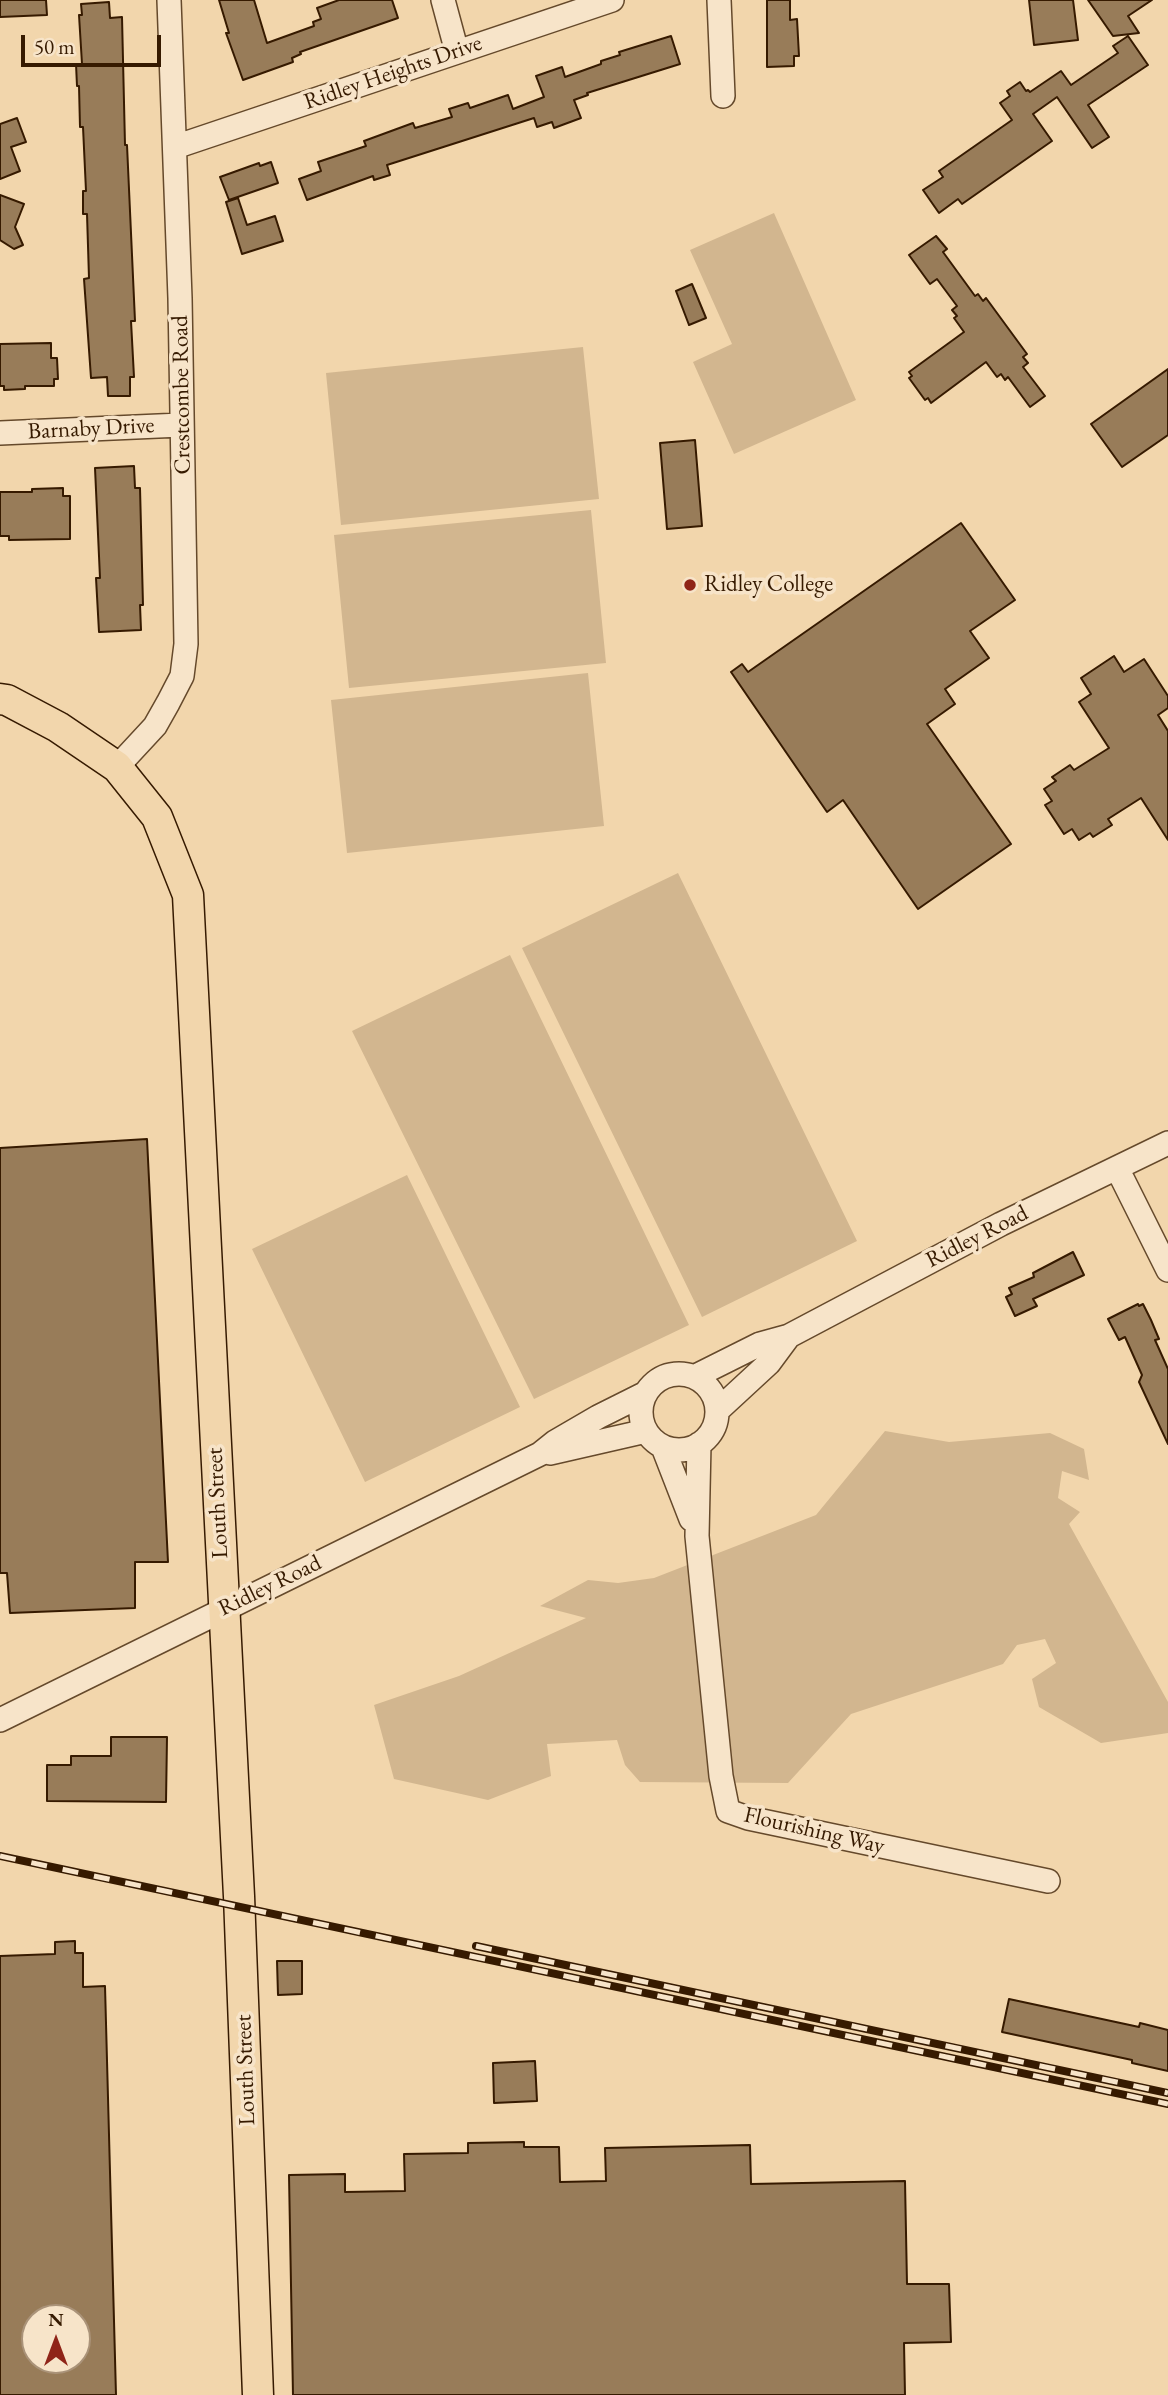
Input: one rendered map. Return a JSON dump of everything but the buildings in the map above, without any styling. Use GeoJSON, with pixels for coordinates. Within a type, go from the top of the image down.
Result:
{"type":"FeatureCollection","features":[{"type":"Feature","properties":{"kind":"main road","name":"Louth Street"},"geometry":{"type":"LineString","coordinates":[[0,699],[7,700],[58,727],[117,767],[157,817],[188,895],[239,1906],[258,2395]]}},
{"type":"Feature","properties":{"kind":"street","name":"Crestcombe Road"},"geometry":{"type":"LineString","coordinates":[[117,767],[155,726],[182,676],[187,644],[180,298],[169,0]]}},
{"type":"Feature","properties":{"kind":"street"},"geometry":{"type":"LineString","coordinates":[[443,0],[457,52]]}},
{"type":"Feature","properties":{"kind":"street","name":"Ridley Heights Drive"},"geometry":{"type":"LineString","coordinates":[[175,147],[612,0]]}},
{"type":"Feature","properties":{"kind":"street"},"geometry":{"type":"LineString","coordinates":[[719,0],[723,96]]}},
{"type":"Feature","properties":{"kind":"street","name":"Barnaby Drive"},"geometry":{"type":"LineString","coordinates":[[0,433],[181,425]]}},
{"type":"Feature","properties":{"kind":"street","name":"Ridley Road"},"geometry":{"type":"LineString","coordinates":[[694,1377],[760,1344],[789,1336],[1000,1224],[1168,1143]]}},
{"type":"Feature","properties":{"kind":"street"},"geometry":{"type":"LineString","coordinates":[[1117,1168],[1168,1270]]}},
{"type":"Feature","properties":{"kind":"street","name":"Ridley Road"},"geometry":{"type":"LineString","coordinates":[[717,1411],[769,1363],[789,1336]]}},
{"type":"Feature","properties":{"kind":"street"},"geometry":{"type":"LineString","coordinates":[[685,1374],[694,1377],[708,1387],[715,1398],[715,1424],[709,1436],[699,1444],[675,1450],[663,1447],[646,1431],[642,1420],[644,1394],[661,1379],[672,1375],[685,1374]]}},
{"type":"Feature","properties":{"kind":"street","name":"Ridley Road"},"geometry":{"type":"LineString","coordinates":[[0,1720],[540,1454],[598,1417],[644,1394]]}},
{"type":"Feature","properties":{"kind":"street","name":"Ridley Road"},"geometry":{"type":"LineString","coordinates":[[540,1454],[561,1452],[646,1431]]}},
{"type":"Feature","properties":{"kind":"street","name":"Flourishing Way"},"geometry":{"type":"LineString","coordinates":[[699,1444],[697,1536],[721,1776],[728,1811],[748,1818],[1048,1881]]}},
{"type":"Feature","properties":{"kind":"street","name":"Flourishing Way"},"geometry":{"type":"LineString","coordinates":[[663,1447],[697,1536]]}},
{"type":"Feature","properties":{"kind":"shaded area"},"geometry":{"type":"Polygon","coordinates":[[[774,213],[856,400],[734,454],[693,362],[732,344],[690,250],[774,213]]]}},
{"type":"Feature","properties":{"kind":"shaded area"},"geometry":{"type":"Polygon","coordinates":[[[583,347],[599,499],[341,525],[326,373],[583,347]]]}},
{"type":"Feature","properties":{"kind":"shaded area"},"geometry":{"type":"Polygon","coordinates":[[[591,510],[606,663],[349,688],[334,535],[591,510]]]}},
{"type":"Feature","properties":{"kind":"shaded area"},"geometry":{"type":"Polygon","coordinates":[[[588,673],[604,826],[347,853],[331,700],[588,673]]]}},
{"type":"Feature","properties":{"kind":"shaded area"},"geometry":{"type":"Polygon","coordinates":[[[678,873],[857,1241],[702,1317],[522,948],[678,873]]]}},
{"type":"Feature","properties":{"kind":"shaded area"},"geometry":{"type":"Polygon","coordinates":[[[510,955],[689,1325],[534,1399],[352,1031],[510,955]]]}},
{"type":"Feature","properties":{"kind":"shaded area"},"geometry":{"type":"Polygon","coordinates":[[[407,1175],[520,1407],[365,1482],[252,1249],[407,1175]]]}},
{"type":"Feature","properties":{"kind":"shaded area"},"geometry":{"type":"Polygon","coordinates":[[[885,1431],[949,1442],[1050,1433],[1084,1449],[1089,1480],[1062,1471],[1058,1498],[1080,1512],[1069,1524],[1168,1702],[1168,1733],[1101,1743],[1039,1707],[1032,1679],[1056,1663],[1045,1639],[1017,1645],[1003,1664],[851,1714],[788,1783],[640,1782],[625,1765],[617,1740],[547,1744],[551,1776],[488,1800],[394,1779],[374,1705],[459,1676],[586,1618],[540,1606],[588,1580],[618,1583],[654,1578],[816,1515],[885,1431]]]}},
{"type":"Feature","properties":{"kind":"railway"},"geometry":{"type":"LineString","coordinates":[[0,1856],[1168,2104]]}},
{"type":"Feature","properties":{"kind":"railway"},"geometry":{"type":"LineString","coordinates":[[476,1946],[1168,2093]]}},
{"type":"Feature","properties":{"kind":"place","name":"Ridley College"},"geometry":{"type":"Point","coordinates":[690,585]}}]}
